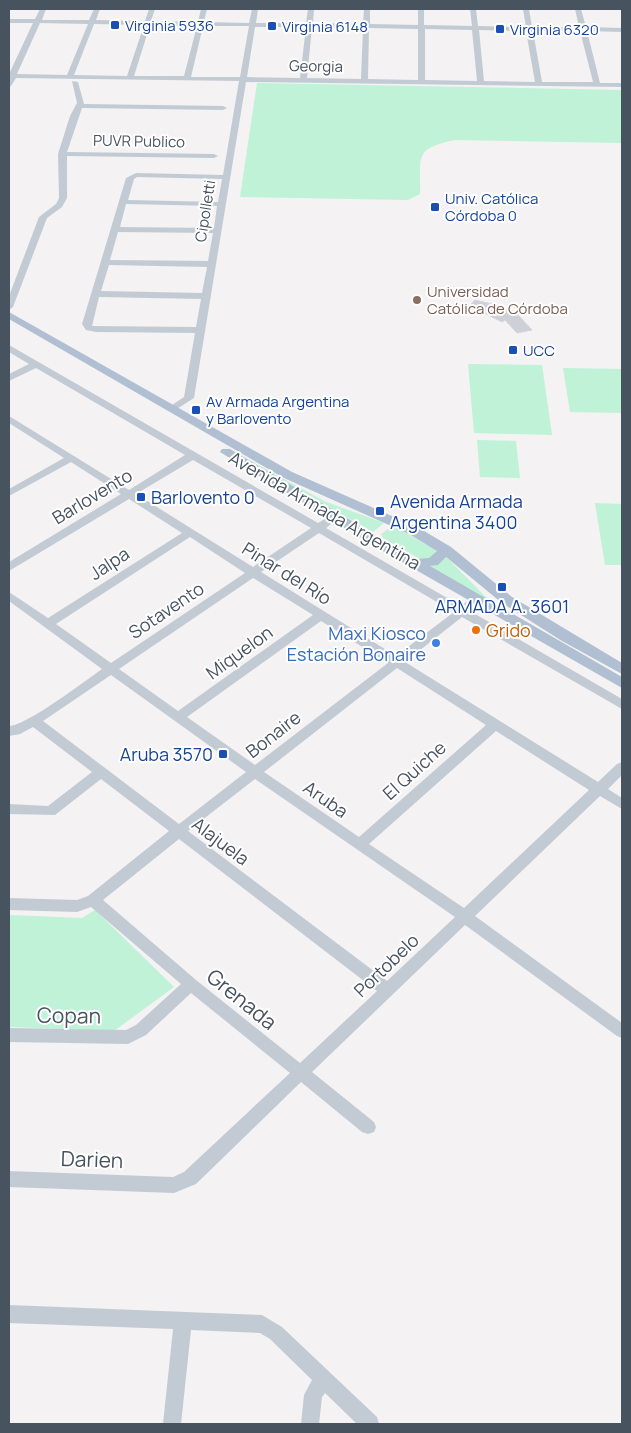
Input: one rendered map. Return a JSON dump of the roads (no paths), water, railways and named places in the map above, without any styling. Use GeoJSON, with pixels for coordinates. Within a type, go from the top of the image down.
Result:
{"type":"FeatureCollection","features":[{"type":"Feature","properties":{"kind":"main road","name":"Avenida Armada Argentina"},"geometry":{"type":"LineString","coordinates":[[9,315],[312,487],[403,524],[446,550],[507,600],[567,638],[622,669]]}},
{"type":"Feature","properties":{"kind":"main road","name":"Avenida Armada Argentina"},"geometry":{"type":"LineString","coordinates":[[9,325],[380,544],[622,683]]}},
{"type":"Feature","properties":{"kind":"main road"},"geometry":{"type":"LineString","coordinates":[[380,544],[377,539],[379,530],[392,524],[403,524]]}},
{"type":"Feature","properties":{"kind":"main road"},"geometry":{"type":"LineString","coordinates":[[411,562],[429,564],[441,557],[446,550]]}},
{"type":"Feature","properties":{"kind":"street"},"geometry":{"type":"LineString","coordinates":[[9,85],[11,76],[43,9]]}},
{"type":"Feature","properties":{"kind":"street"},"geometry":{"type":"LineString","coordinates":[[9,307],[43,217],[59,205],[63,198],[62,154],[74,116],[80,106],[72,79],[97,9]]}},
{"type":"Feature","properties":{"kind":"street"},"geometry":{"type":"LineString","coordinates":[[130,77],[152,9]]}},
{"type":"Feature","properties":{"kind":"street"},"geometry":{"type":"LineString","coordinates":[[186,78],[204,9]]}},
{"type":"Feature","properties":{"kind":"street","name":"Cipolletti"},"geometry":{"type":"LineString","coordinates":[[172,409],[189,398],[255,9]]}},
{"type":"Feature","properties":{"kind":"street"},"geometry":{"type":"LineString","coordinates":[[303,80],[311,9]]}},
{"type":"Feature","properties":{"kind":"street"},"geometry":{"type":"LineString","coordinates":[[364,81],[367,9]]}},
{"type":"Feature","properties":{"kind":"street"},"geometry":{"type":"LineString","coordinates":[[421,9],[422,82]]}},
{"type":"Feature","properties":{"kind":"street"},"geometry":{"type":"LineString","coordinates":[[473,9],[481,82]]}},
{"type":"Feature","properties":{"kind":"street"},"geometry":{"type":"LineString","coordinates":[[526,9],[539,83]]}},
{"type":"Feature","properties":{"kind":"street"},"geometry":{"type":"LineString","coordinates":[[578,9],[598,84]]}},
{"type":"Feature","properties":{"kind":"street"},"geometry":{"type":"LineString","coordinates":[[9,21],[622,30]]}},
{"type":"Feature","properties":{"kind":"street","name":"Georgia"},"geometry":{"type":"LineString","coordinates":[[11,76],[72,79],[130,77],[622,85]]}},
{"type":"Feature","properties":{"kind":"street","name":"PUVR Publico"},"geometry":{"type":"LineString","coordinates":[[80,106],[223,108]]}},
{"type":"Feature","properties":{"kind":"street","name":"PUVR Publico"},"geometry":{"type":"LineString","coordinates":[[62,154],[214,156]]}},
{"type":"Feature","properties":{"kind":"street"},"geometry":{"type":"LineString","coordinates":[[200,330],[90,328],[87,324],[130,178],[136,175],[226,177]]}},
{"type":"Feature","properties":{"kind":"street"},"geometry":{"type":"LineString","coordinates":[[123,202],[221,204]]}},
{"type":"Feature","properties":{"kind":"street"},"geometry":{"type":"LineString","coordinates":[[115,230],[217,231]]}},
{"type":"Feature","properties":{"kind":"street"},"geometry":{"type":"LineString","coordinates":[[105,262],[211,264]]}},
{"type":"Feature","properties":{"kind":"street"},"geometry":{"type":"LineString","coordinates":[[96,294],[206,296]]}},
{"type":"Feature","properties":{"kind":"street","name":"Avenida Armada Argentina"},"geometry":{"type":"LineString","coordinates":[[9,348],[622,705]]}},
{"type":"Feature","properties":{"kind":"street"},"geometry":{"type":"LineString","coordinates":[[9,378],[36,364]]}},
{"type":"Feature","properties":{"kind":"street","name":"Pinar del Río"},"geometry":{"type":"LineString","coordinates":[[12,425],[71,458],[622,804]]}},
{"type":"Feature","properties":{"kind":"street","name":"Barlovento"},"geometry":{"type":"LineString","coordinates":[[9,567],[193,454]]}},
{"type":"Feature","properties":{"kind":"street"},"geometry":{"type":"LineString","coordinates":[[9,493],[71,458]]}},
{"type":"Feature","properties":{"kind":"street","name":"Sotavento"},"geometry":{"type":"LineString","coordinates":[[12,731],[34,721],[335,517]]}},
{"type":"Feature","properties":{"kind":"street","name":"Jalpa"},"geometry":{"type":"LineString","coordinates":[[48,623],[189,532]]}},
{"type":"Feature","properties":{"kind":"street","name":"Aruba"},"geometry":{"type":"LineString","coordinates":[[9,596],[255,772],[464,916],[622,1031]]}},
{"type":"Feature","properties":{"kind":"street","name":"Bonaire"},"geometry":{"type":"LineString","coordinates":[[94,900],[178,832],[477,600]]}},
{"type":"Feature","properties":{"kind":"street","name":"Miquelon"},"geometry":{"type":"LineString","coordinates":[[178,717],[321,615]]}},
{"type":"Feature","properties":{"kind":"street","name":"Alajuela"},"geometry":{"type":"LineString","coordinates":[[34,721],[387,990]]}},
{"type":"Feature","properties":{"kind":"street","name":"El Quiche"},"geometry":{"type":"LineString","coordinates":[[359,845],[494,724]]}},
{"type":"Feature","properties":{"kind":"street","name":"Portobelo"},"geometry":{"type":"LineString","coordinates":[[174,1185],[190,1178],[622,767]]}},
{"type":"Feature","properties":{"kind":"street"},"geometry":{"type":"LineString","coordinates":[[9,809],[50,810],[56,808],[100,772]]}},
{"type":"Feature","properties":{"kind":"street"},"geometry":{"type":"LineString","coordinates":[[9,904],[67,907],[85,904],[94,900]]}},
{"type":"Feature","properties":{"kind":"street","name":"Grenada"},"geometry":{"type":"LineString","coordinates":[[94,900],[191,984],[300,1074],[368,1127]]}},
{"type":"Feature","properties":{"kind":"street","name":"Copan"},"geometry":{"type":"LineString","coordinates":[[9,1035],[128,1037],[141,1030],[191,984]]}},
{"type":"Feature","properties":{"kind":"street","name":"Darien"},"geometry":{"type":"LineString","coordinates":[[9,1179],[174,1185]]}},
{"type":"Feature","properties":{"kind":"street"},"geometry":{"type":"LineString","coordinates":[[9,1314],[255,1324],[270,1328],[322,1380],[370,1424]]}},
{"type":"Feature","properties":{"kind":"street"},"geometry":{"type":"LineString","coordinates":[[172,1424],[183,1321]]}},
{"type":"Feature","properties":{"kind":"street"},"geometry":{"type":"LineString","coordinates":[[310,1424],[313,1395],[322,1380]]}},
{"type":"Feature","properties":{"kind":"place","name":"Virginia 5936"},"geometry":{"type":"Point","coordinates":[115,25]}},
{"type":"Feature","properties":{"kind":"place","name":"Virginia 6148"},"geometry":{"type":"Point","coordinates":[272,26]}},
{"type":"Feature","properties":{"kind":"place","name":"Virginia 6320"},"geometry":{"type":"Point","coordinates":[500,29]}},
{"type":"Feature","properties":{"kind":"place","name":"Univ. Católica Córdoba 0"},"geometry":{"type":"Point","coordinates":[435,207]}},
{"type":"Feature","properties":{"kind":"place","name":"Universidad Católica de Córdoba"},"geometry":{"type":"Point","coordinates":[417,300]}},
{"type":"Feature","properties":{"kind":"place","name":"UCC"},"geometry":{"type":"Point","coordinates":[513,350]}},
{"type":"Feature","properties":{"kind":"place","name":"Av Armada Argentina y Barlovento"},"geometry":{"type":"Point","coordinates":[196,410]}},
{"type":"Feature","properties":{"kind":"place","name":"Barlovento 0"},"geometry":{"type":"Point","coordinates":[141,497]}},
{"type":"Feature","properties":{"kind":"place","name":"Avenida Armada Argentina 3400"},"geometry":{"type":"Point","coordinates":[380,511]}},
{"type":"Feature","properties":{"kind":"place","name":"ARMADA A. 3601"},"geometry":{"type":"Point","coordinates":[502,587]}},
{"type":"Feature","properties":{"kind":"place","name":"Grido"},"geometry":{"type":"Point","coordinates":[476,630]}},
{"type":"Feature","properties":{"kind":"place","name":"Maxi Kiosco Estación Bonaire"},"geometry":{"type":"Point","coordinates":[436,643]}},
{"type":"Feature","properties":{"kind":"place","name":"Aruba 3570"},"geometry":{"type":"Point","coordinates":[223,754]}}]}
